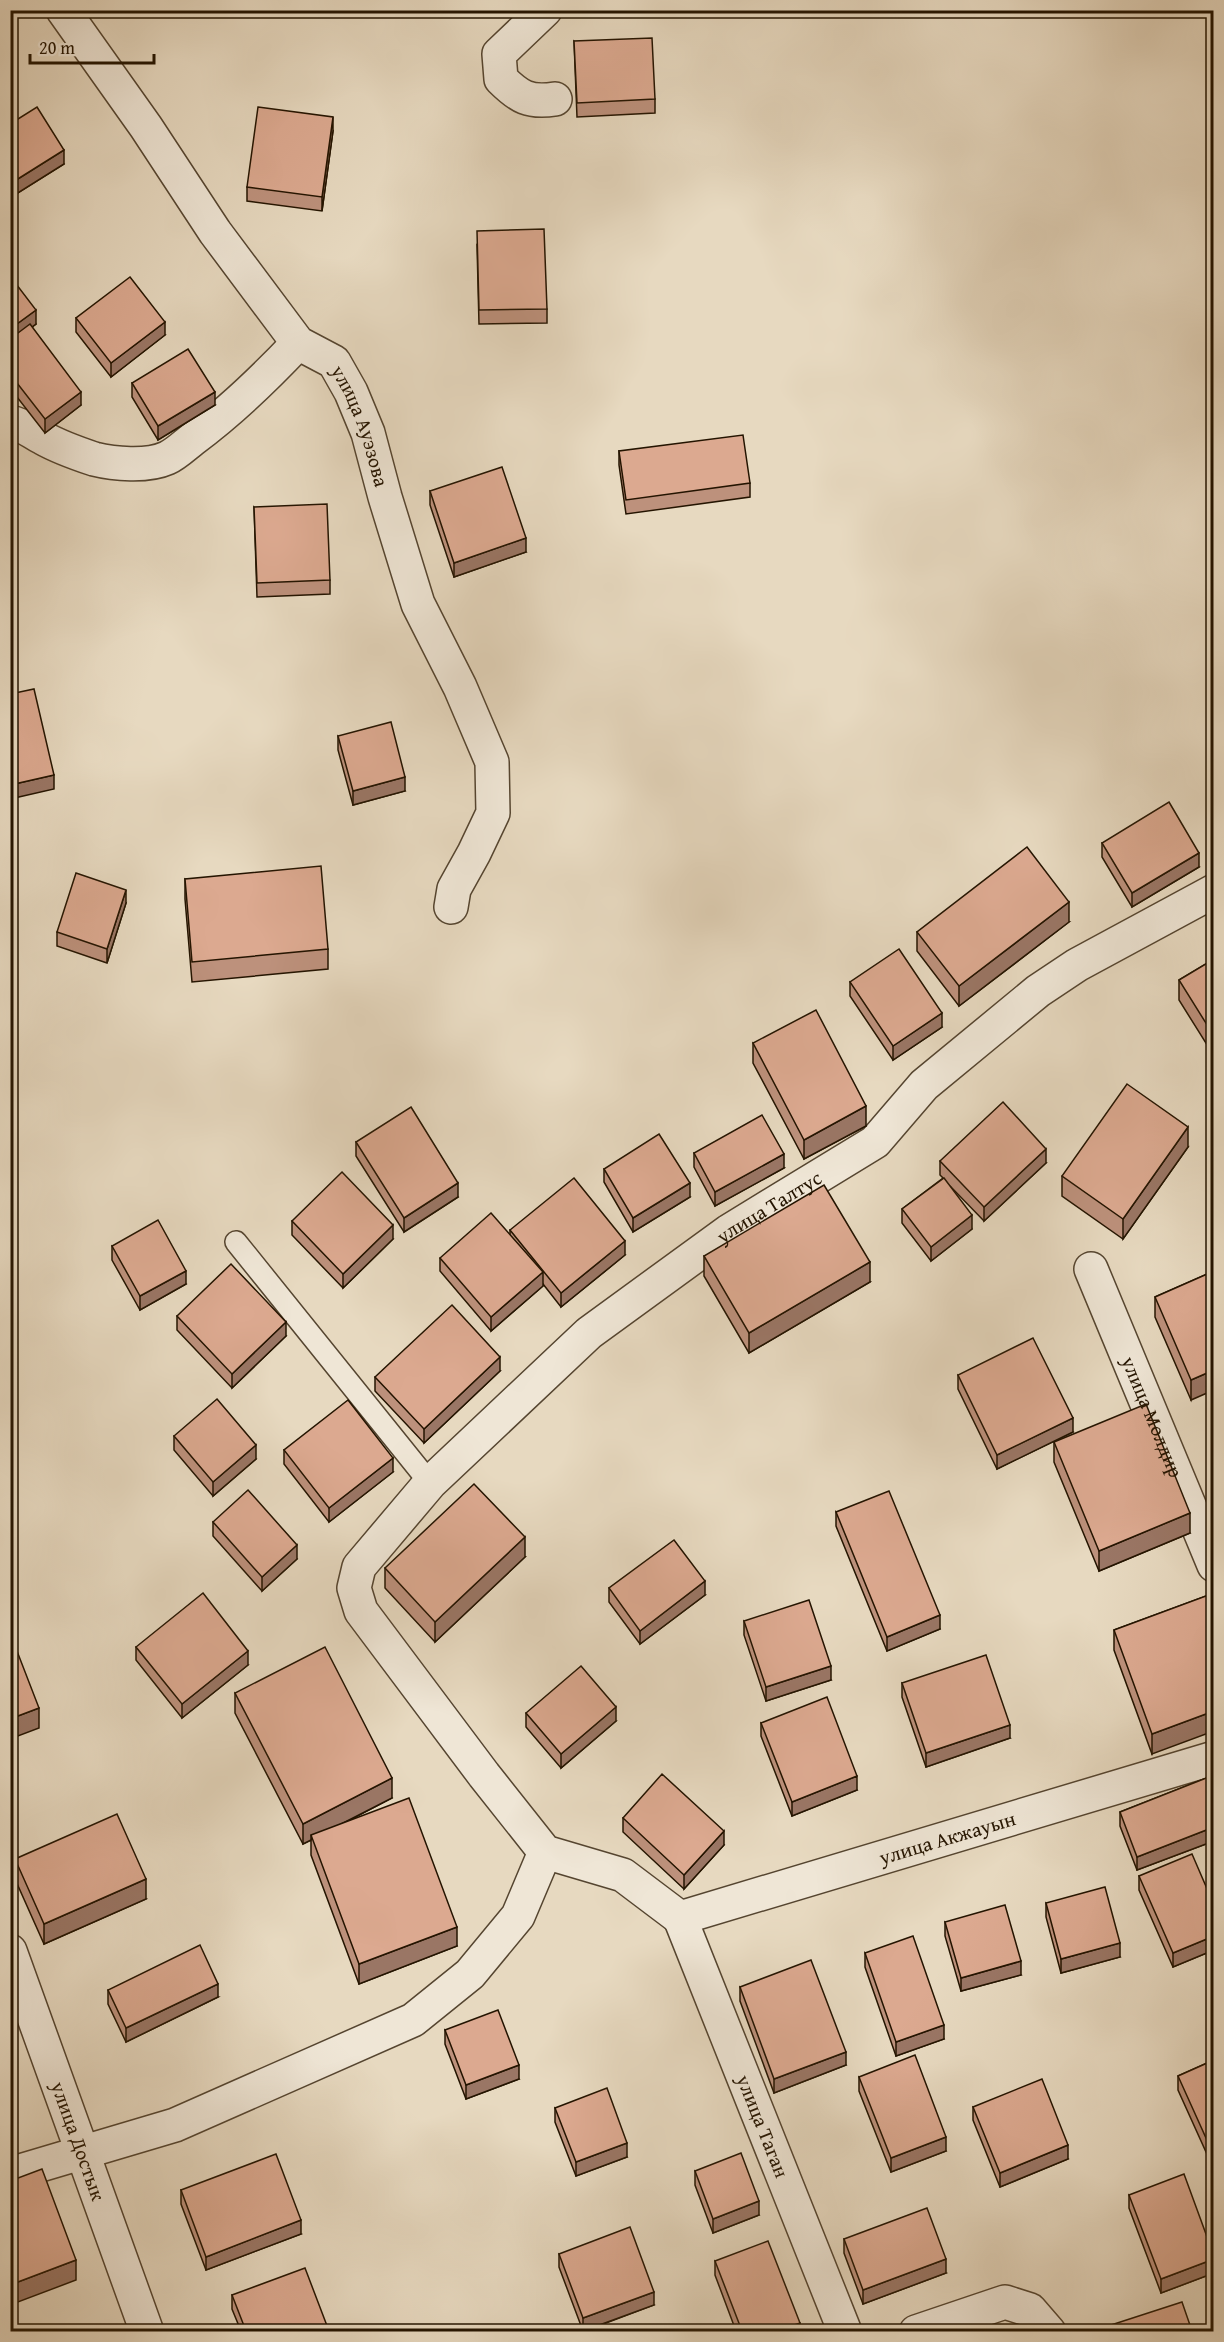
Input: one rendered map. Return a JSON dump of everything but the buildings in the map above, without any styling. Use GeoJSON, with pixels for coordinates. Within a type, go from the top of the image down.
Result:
{"type":"FeatureCollection","features":[{"type":"Feature","properties":{"kind":"street","name":"улица Ауэзова"},"geometry":{"type":"LineString","coordinates":[[63,10],[146,127],[215,232],[298,343],[334,362],[351,392],[368,433],[418,604],[460,687],[492,762],[493,813],[454,889],[451,907]]}},
{"type":"Feature","properties":{"kind":"street"},"geometry":{"type":"LineString","coordinates":[[545,10],[499,54],[501,79],[518,96],[541,101],[555,99]]}},
{"type":"Feature","properties":{"kind":"street"},"geometry":{"type":"LineString","coordinates":[[10,422],[23,425],[65,449],[94,459],[156,462],[168,458],[224,415],[262,381],[298,343]]}},
{"type":"Feature","properties":{"kind":"street","name":"улица Талтус"},"geometry":{"type":"LineString","coordinates":[[545,1852],[361,1611],[354,1588],[359,1567],[430,1483],[589,1333],[729,1231],[875,1142],[924,1085],[1038,991],[1077,965],[1214,891]]}},
{"type":"Feature","properties":{"kind":"street","name":"улица Молдир"},"geometry":{"type":"LineString","coordinates":[[1091,1269],[1214,1565]]}},
{"type":"Feature","properties":{"kind":"street","name":"улица Акжауын"},"geometry":{"type":"LineString","coordinates":[[680,1918],[1214,1758]]}},
{"type":"Feature","properties":{"kind":"street"},"geometry":{"type":"LineString","coordinates":[[10,2174],[175,2125],[413,2020],[470,1974],[518,1916],[545,1852],[623,1875],[680,1918]]}},
{"type":"Feature","properties":{"kind":"street","name":"улица Таган"},"geometry":{"type":"LineString","coordinates":[[680,1918],[845,2331]]}},
{"type":"Feature","properties":{"kind":"street","name":"улица Достык"},"geometry":{"type":"LineString","coordinates":[[10,1952],[147,2331]]}},
{"type":"Feature","properties":{"kind":"street"},"geometry":{"type":"LineString","coordinates":[[916,2331],[1005,2302],[1030,2310],[1049,2331]]}},
{"type":"Feature","properties":{"kind":"lane"},"geometry":{"type":"LineString","coordinates":[[236,1242],[430,1483]]}}]}
